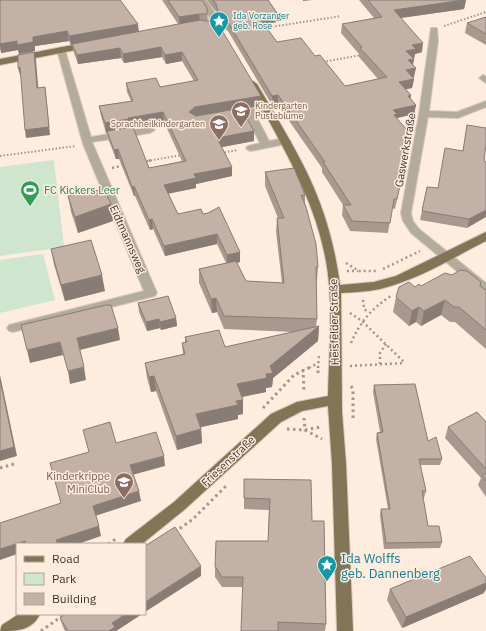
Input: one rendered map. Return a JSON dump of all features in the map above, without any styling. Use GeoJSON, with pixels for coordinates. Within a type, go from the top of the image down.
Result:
{"type":"FeatureCollection","features":[{"type":"Feature","properties":{"kind":"main road"},"geometry":{"type":"LineString","coordinates":[[203,26],[213,27],[222,32]]}},
{"type":"Feature","properties":{"kind":"main road"},"geometry":{"type":"LineString","coordinates":[[0,62],[96,44]]}},
{"type":"Feature","properties":{"kind":"main road","name":"Heisfelder Straße"},"geometry":{"type":"LineString","coordinates":[[248,76],[286,141],[310,191],[322,223],[331,256],[335,289],[335,400],[345,631]]}},
{"type":"Feature","properties":{"kind":"main road"},"geometry":{"type":"LineString","coordinates":[[335,289],[375,286],[386,283],[447,256],[486,236]]}},
{"type":"Feature","properties":{"kind":"main road","name":"Friesenstraße"},"geometry":{"type":"LineString","coordinates":[[133,543],[179,506],[276,418],[304,404],[335,400]]}},
{"type":"Feature","properties":{"kind":"main road"},"geometry":{"type":"LineString","coordinates":[[8,631],[31,615]]}},
{"type":"Feature","properties":{"kind":"street"},"geometry":{"type":"LineString","coordinates":[[202,0],[215,22],[213,27]]}},
{"type":"Feature","properties":{"kind":"street","name":"Gaswerkstraße"},"geometry":{"type":"LineString","coordinates":[[434,30],[434,41],[424,114],[406,212],[410,226],[486,289]]}},
{"type":"Feature","properties":{"kind":"street","name":"Eidtmannsweg"},"geometry":{"type":"LineString","coordinates":[[13,328],[151,293],[98,171],[61,50]]}},
{"type":"Feature","properties":{"kind":"street"},"geometry":{"type":"LineString","coordinates":[[424,114],[458,115],[486,104]]}},
{"type":"Feature","properties":{"kind":"street"},"geometry":{"type":"LineString","coordinates":[[217,118],[267,109]]}},
{"type":"Feature","properties":{"kind":"street"},"geometry":{"type":"LineString","coordinates":[[249,112],[266,145]]}},
{"type":"Feature","properties":{"kind":"street"},"geometry":{"type":"LineString","coordinates":[[88,142],[150,130]]}},
{"type":"Feature","properties":{"kind":"street"},"geometry":{"type":"LineString","coordinates":[[251,148],[286,141]]}},
{"type":"Feature","properties":{"kind":"path"},"geometry":{"type":"LineString","coordinates":[[434,30],[486,12]]}},
{"type":"Feature","properties":{"kind":"path"},"geometry":{"type":"LineString","coordinates":[[260,28],[341,16]]}},
{"type":"Feature","properties":{"kind":"path"},"geometry":{"type":"LineString","coordinates":[[318,63],[364,54]]}},
{"type":"Feature","properties":{"kind":"path"},"geometry":{"type":"LineString","coordinates":[[0,156],[88,142]]}},
{"type":"Feature","properties":{"kind":"path"},"geometry":{"type":"LineString","coordinates":[[214,153],[251,148]]}},
{"type":"Feature","properties":{"kind":"path"},"geometry":{"type":"LineString","coordinates":[[141,162],[185,155]]}},
{"type":"Feature","properties":{"kind":"path"},"geometry":{"type":"LineString","coordinates":[[98,171],[127,165]]}},
{"type":"Feature","properties":{"kind":"path"},"geometry":{"type":"LineString","coordinates":[[331,256],[359,270],[372,271],[383,269],[432,245]]}},
{"type":"Feature","properties":{"kind":"path"},"geometry":{"type":"LineString","coordinates":[[331,256],[346,271],[354,276]]}},
{"type":"Feature","properties":{"kind":"path"},"geometry":{"type":"LineString","coordinates":[[364,309],[368,312]]}},
{"type":"Feature","properties":{"kind":"path"},"geometry":{"type":"LineString","coordinates":[[347,366],[406,363],[362,321],[351,315]]}},
{"type":"Feature","properties":{"kind":"path"},"geometry":{"type":"LineString","coordinates":[[380,364],[380,353],[386,344]]}},
{"type":"Feature","properties":{"kind":"path"},"geometry":{"type":"LineString","coordinates":[[281,430],[295,428],[305,430],[314,433],[322,439]]}},
{"type":"Feature","properties":{"kind":"path"},"geometry":{"type":"LineString","coordinates":[[0,468],[14,464]]}},
{"type":"Feature","properties":{"kind":"path"},"geometry":{"type":"LineString","coordinates":[[41,631],[63,615]]}},
{"type":"Feature","properties":{"kind":"green space","name":"FC Kickers Leer"},"geometry":{"type":"Polygon","coordinates":[[[54,160],[64,247],[0,256],[0,167],[54,160]]]}},
{"type":"Feature","properties":{"kind":"green space"},"geometry":{"type":"Polygon","coordinates":[[[43,254],[55,300],[0,313],[0,260],[43,254]]]}},
{"type":"Feature","properties":{"kind":"building"},"geometry":{"type":"Polygon","coordinates":[[[0,0],[120,0],[138,24],[69,36],[67,31],[33,37],[33,42],[17,45],[17,41],[0,44],[0,0]]]}},
{"type":"Feature","properties":{"kind":"building"},"geometry":{"type":"Polygon","coordinates":[[[168,0],[202,0],[207,8],[207,14],[179,17],[168,0]]]}},
{"type":"Feature","properties":{"kind":"building"},"geometry":{"type":"Polygon","coordinates":[[[213,0],[268,0],[277,13],[258,16],[277,42],[301,38],[315,56],[320,55],[345,86],[387,77],[360,48],[362,47],[342,24],[382,17],[368,0],[464,0],[394,10],[423,43],[412,45],[416,49],[406,51],[414,59],[408,60],[416,68],[406,70],[414,79],[399,82],[411,95],[408,96],[416,105],[393,110],[397,114],[394,115],[406,129],[408,148],[397,199],[394,199],[390,223],[352,221],[343,205],[351,205],[323,162],[325,162],[278,95],[272,96],[228,22],[219,15],[216,4],[213,0]]]}},
{"type":"Feature","properties":{"kind":"building"},"geometry":{"type":"Polygon","coordinates":[[[486,17],[486,34],[467,23],[486,17]]]}},
{"type":"Feature","properties":{"kind":"building"},"geometry":{"type":"Polygon","coordinates":[[[200,20],[213,22],[220,27],[261,96],[195,107],[189,112],[196,116],[241,108],[254,131],[217,138],[232,167],[194,174],[196,178],[164,185],[178,214],[201,209],[203,214],[219,207],[240,252],[227,255],[217,234],[164,246],[152,219],[149,220],[134,186],[132,187],[118,149],[114,150],[107,131],[133,127],[149,168],[186,161],[163,112],[105,123],[99,106],[133,101],[126,83],[156,78],[160,87],[198,80],[182,52],[165,55],[161,47],[123,54],[120,48],[77,55],[72,44],[200,20]]]}},
{"type":"Feature","properties":{"kind":"building"},"geometry":{"type":"Polygon","coordinates":[[[34,52],[37,88],[45,87],[49,127],[25,130],[20,67],[18,68],[18,55],[34,52]]]}},
{"type":"Feature","properties":{"kind":"building"},"geometry":{"type":"Polygon","coordinates":[[[467,125],[486,128],[484,161],[486,162],[486,210],[469,219],[422,211],[427,187],[438,188],[445,148],[463,151],[467,125]]]}},
{"type":"Feature","properties":{"kind":"building"},"geometry":{"type":"Polygon","coordinates":[[[294,168],[305,195],[301,195],[306,207],[316,244],[318,267],[316,267],[317,319],[224,316],[216,298],[211,299],[199,269],[236,261],[246,281],[284,283],[277,218],[284,218],[265,172],[294,168]]]}},
{"type":"Feature","properties":{"kind":"building"},"geometry":{"type":"Polygon","coordinates":[[[104,189],[111,204],[75,217],[68,196],[104,189]]]}},
{"type":"Feature","properties":{"kind":"building"},"geometry":{"type":"Polygon","coordinates":[[[91,240],[102,275],[61,285],[51,249],[91,240]]]}},
{"type":"Feature","properties":{"kind":"building"},"geometry":{"type":"Polygon","coordinates":[[[460,270],[467,271],[481,282],[480,286],[486,290],[486,330],[459,307],[454,307],[445,300],[424,311],[419,307],[412,311],[396,297],[399,287],[409,282],[415,287],[419,284],[421,286],[445,273],[452,275],[460,270]]]}},
{"type":"Feature","properties":{"kind":"building"},"geometry":{"type":"Polygon","coordinates":[[[168,296],[176,318],[160,322],[159,319],[146,322],[138,303],[168,296]]]}},
{"type":"Feature","properties":{"kind":"building"},"geometry":{"type":"Polygon","coordinates":[[[111,305],[118,328],[77,338],[84,367],[68,371],[60,342],[27,350],[21,325],[111,305]]]}},
{"type":"Feature","properties":{"kind":"building"},"geometry":{"type":"Polygon","coordinates":[[[319,326],[270,366],[273,373],[266,374],[267,378],[237,384],[243,400],[236,401],[238,405],[196,414],[201,429],[176,436],[154,376],[149,377],[145,363],[185,354],[182,343],[187,342],[185,337],[219,330],[225,347],[319,326]]]}},
{"type":"Feature","properties":{"kind":"building"},"geometry":{"type":"Polygon","coordinates":[[[0,379],[14,447],[0,451],[0,379]]]}},
{"type":"Feature","properties":{"kind":"building"},"geometry":{"type":"Polygon","coordinates":[[[415,384],[428,441],[436,437],[442,459],[419,459],[426,491],[422,491],[428,526],[439,526],[442,542],[386,543],[381,509],[390,509],[377,433],[383,432],[374,385],[415,384]]]}},
{"type":"Feature","properties":{"kind":"building"},"geometry":{"type":"Polygon","coordinates":[[[477,412],[486,422],[486,469],[448,427],[477,412]]]}},
{"type":"Feature","properties":{"kind":"building"},"geometry":{"type":"Polygon","coordinates":[[[110,422],[116,443],[156,432],[164,456],[130,465],[139,491],[93,506],[99,526],[56,540],[57,543],[26,543],[25,541],[0,549],[0,523],[61,503],[50,463],[89,452],[83,430],[110,422]]]}},
{"type":"Feature","properties":{"kind":"building"},"geometry":{"type":"Polygon","coordinates":[[[486,473],[486,481],[482,475],[486,473]]]}},
{"type":"Feature","properties":{"kind":"building"},"geometry":{"type":"Polygon","coordinates":[[[244,479],[311,480],[312,521],[324,521],[326,624],[278,622],[278,631],[241,631],[243,577],[222,577],[215,566],[216,541],[268,541],[270,499],[244,498],[244,479]]]}},
{"type":"Feature","properties":{"kind":"building"},"geometry":{"type":"Polygon","coordinates":[[[175,527],[201,566],[146,601],[146,545],[175,527]]]}},
{"type":"Feature","properties":{"kind":"building"},"geometry":{"type":"Polygon","coordinates":[[[470,556],[486,578],[486,583],[406,617],[390,589],[470,556]]]}},
{"type":"Feature","properties":{"kind":"building"},"geometry":{"type":"Polygon","coordinates":[[[64,615],[124,615],[112,623],[115,627],[109,631],[68,631],[60,618],[64,615]]]}},
{"type":"Feature","properties":{"kind":"place","name":"Ida Vorzanger geb. Rose"},"geometry":{"type":"Point","coordinates":[219,38]}},
{"type":"Feature","properties":{"kind":"place","name":"Kindergarten Pusteblume"},"geometry":{"type":"Point","coordinates":[241,128]}},
{"type":"Feature","properties":{"kind":"place","name":"Sprachheilkindergarten"},"geometry":{"type":"Point","coordinates":[219,141]}},
{"type":"Feature","properties":{"kind":"place","name":"FC Kickers Leer"},"geometry":{"type":"Point","coordinates":[30,207]}},
{"type":"Feature","properties":{"kind":"place","name":"Kinderkrippe MiniClub"},"geometry":{"type":"Point","coordinates":[124,499]}},
{"type":"Feature","properties":{"kind":"place","name":"Ida Wolffs geb. Dannenberg"},"geometry":{"type":"Point","coordinates":[327,582]}}]}
